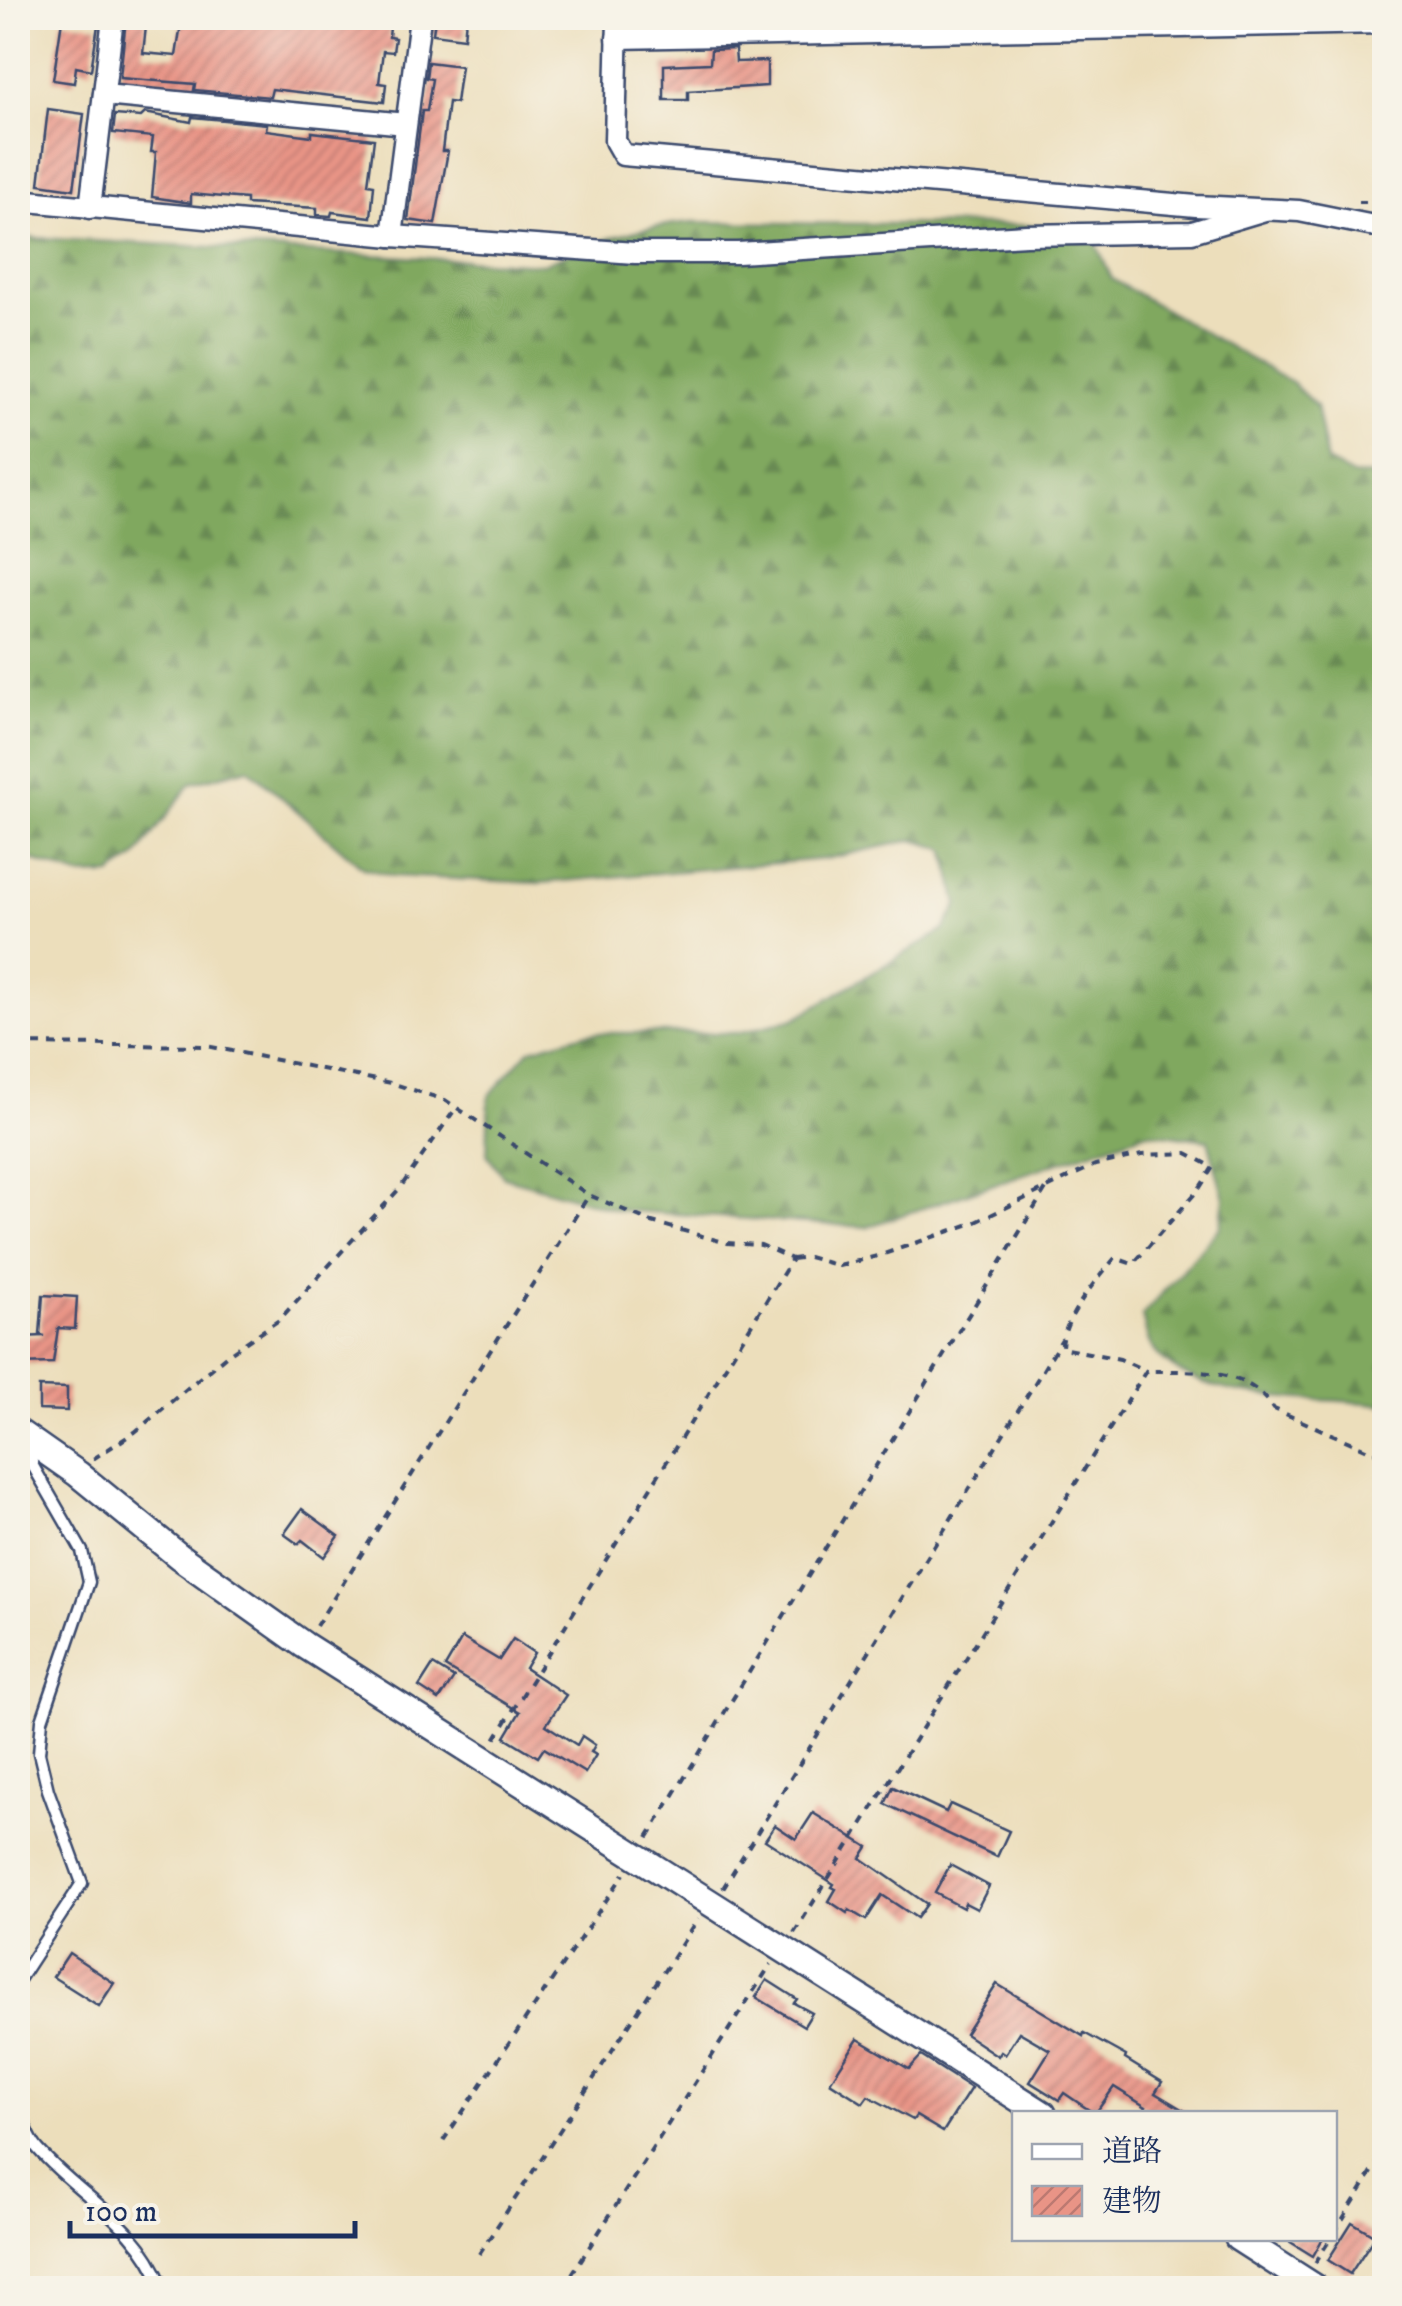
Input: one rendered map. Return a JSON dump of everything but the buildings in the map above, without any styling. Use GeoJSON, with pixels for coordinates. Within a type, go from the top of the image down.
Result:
{"type":"FeatureCollection","features":[{"type":"Feature","properties":{"kind":"street"},"geometry":{"type":"LineString","coordinates":[[90,208],[113,18]]}},
{"type":"Feature","properties":{"kind":"street"},"geometry":{"type":"LineString","coordinates":[[392,236],[420,18]]}},
{"type":"Feature","properties":{"kind":"street"},"geometry":{"type":"LineString","coordinates":[[1384,22],[617,28],[614,141],[623,154],[630,156],[1298,210],[1384,228]]}},
{"type":"Feature","properties":{"kind":"street"},"geometry":{"type":"LineString","coordinates":[[104,94],[406,124]]}},
{"type":"Feature","properties":{"kind":"street"},"geometry":{"type":"LineString","coordinates":[[18,200],[392,236],[635,253],[738,253],[1026,236],[1192,232],[1265,210]]}},
{"type":"Feature","properties":{"kind":"street"},"geometry":{"type":"LineString","coordinates":[[18,1465],[22,1436],[304,1645],[1038,2111]]}},
{"type":"Feature","properties":{"kind":"street"},"geometry":{"type":"LineString","coordinates":[[1243,2241],[1310,2285]]}},
{"type":"Feature","properties":{"kind":"lane"},"geometry":{"type":"LineString","coordinates":[[18,1981],[82,1883],[48,1790],[39,1753],[42,1720],[89,1582],[82,1550],[33,1466],[22,1436]]}},
{"type":"Feature","properties":{"kind":"lane"},"geometry":{"type":"LineString","coordinates":[[18,2106],[36,2146],[128,2230],[144,2250],[163,2288]]}},
{"type":"Feature","properties":{"kind":"path"},"geometry":{"type":"LineString","coordinates":[[18,1044],[207,1046],[391,1084],[445,1100],[589,1195],[652,1222],[727,1244],[761,1245],[792,1258],[808,1257],[839,1266],[976,1222],[1057,1180],[1096,1165],[1142,1155],[1186,1153],[1212,1167],[1199,1189],[1133,1264],[1115,1258],[1088,1291],[711,1904],[479,2254]]}},
{"type":"Feature","properties":{"kind":"path"},"geometry":{"type":"LineString","coordinates":[[78,1474],[228,1355],[279,1320],[400,1188],[456,1108]]}},
{"type":"Feature","properties":{"kind":"path"},"geometry":{"type":"LineString","coordinates":[[444,2141],[636,1855],[1046,1189]]}},
{"type":"Feature","properties":{"kind":"path"},"geometry":{"type":"LineString","coordinates":[[304,1645],[589,1195]]}},
{"type":"Feature","properties":{"kind":"path"},"geometry":{"type":"LineString","coordinates":[[484,1758],[792,1258]]}},
{"type":"Feature","properties":{"kind":"path"},"geometry":{"type":"LineString","coordinates":[[1062,1338],[1062,1348],[1120,1360],[1146,1371],[1197,1370],[1251,1384],[1264,1393],[1274,1409],[1384,1457]]}},
{"type":"Feature","properties":{"kind":"path"},"geometry":{"type":"LineString","coordinates":[[562,2288],[783,1948],[1146,1371]]}},
{"type":"Feature","properties":{"kind":"path"},"geometry":{"type":"LineString","coordinates":[[1337,2229],[1384,2153]]}},
{"type":"Feature","properties":{"kind":"path"},"geometry":{"type":"LineString","coordinates":[[1310,2285],[1331,2241]]}},
{"type":"Feature","properties":{"kind":"green space"},"geometry":{"type":"Polygon","coordinates":[[[691,222],[1088,226],[1112,279],[1293,384],[1316,406],[1327,462],[1353,475],[1384,476],[1384,1405],[1226,1389],[1196,1380],[1170,1366],[1151,1346],[1142,1316],[1220,1227],[1224,1198],[1208,1140],[1148,1132],[867,1227],[617,1210],[504,1177],[487,1154],[489,1096],[530,1049],[588,1033],[738,1033],[794,1019],[944,930],[958,905],[945,849],[913,840],[825,859],[540,883],[393,876],[363,868],[248,768],[191,783],[136,857],[111,875],[79,876],[18,855],[18,237],[543,264],[615,237],[691,222]]]}}]}
